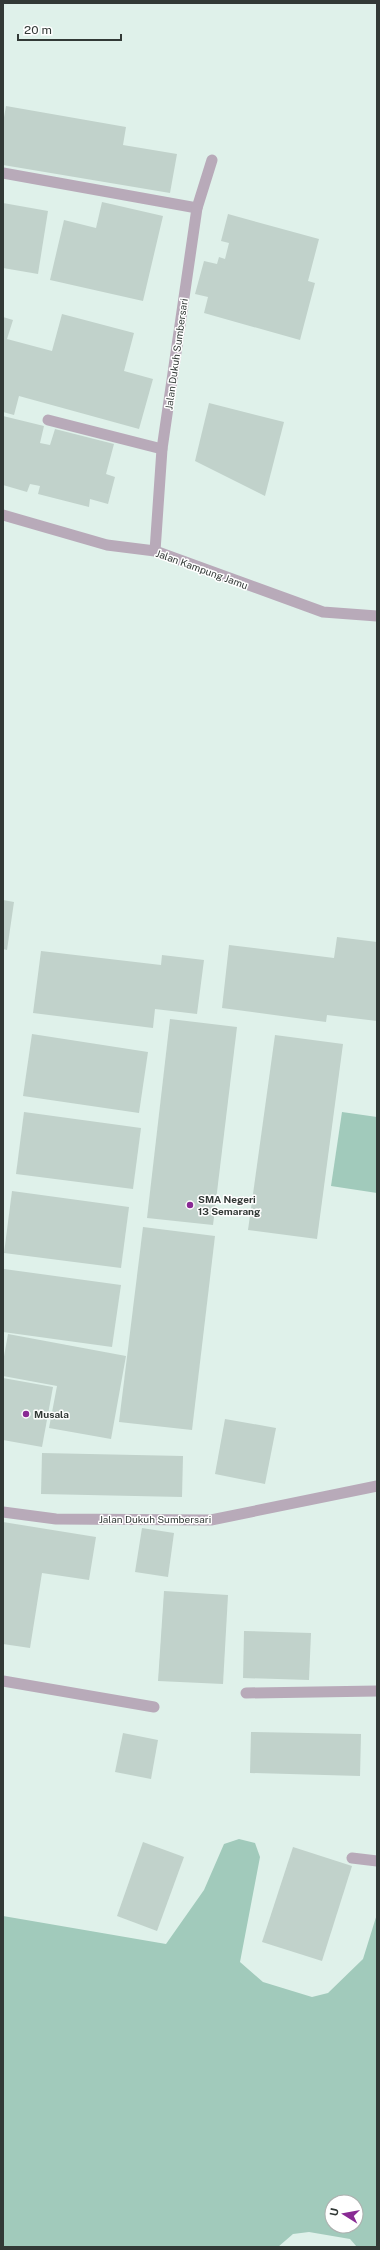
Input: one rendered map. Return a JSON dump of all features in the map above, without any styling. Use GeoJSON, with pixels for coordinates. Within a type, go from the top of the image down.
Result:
{"type":"FeatureCollection","features":[{"type":"Feature","properties":{"kind":"street","name":"Jalan Dukuh Sumbersari"},"geometry":{"type":"LineString","coordinates":[[155,551],[162,449],[198,208],[212,160]]}},
{"type":"Feature","properties":{"kind":"street"},"geometry":{"type":"LineString","coordinates":[[3,173],[198,208]]}},
{"type":"Feature","properties":{"kind":"street"},"geometry":{"type":"LineString","coordinates":[[48,420],[162,449]]}},
{"type":"Feature","properties":{"kind":"street","name":"Jalan Kampung Jamu"},"geometry":{"type":"LineString","coordinates":[[3,515],[107,544],[155,551],[323,612],[377,616]]}},
{"type":"Feature","properties":{"kind":"street","name":"Jalan Dukuh Sumbersari"},"geometry":{"type":"LineString","coordinates":[[3,1512],[56,1519],[211,1520],[377,1486]]}},
{"type":"Feature","properties":{"kind":"street"},"geometry":{"type":"LineString","coordinates":[[3,1681],[154,1707]]}},
{"type":"Feature","properties":{"kind":"street"},"geometry":{"type":"LineString","coordinates":[[246,1693],[377,1691]]}},
{"type":"Feature","properties":{"kind":"street"},"geometry":{"type":"LineString","coordinates":[[352,1858],[377,1861]]}},
{"type":"Feature","properties":{"kind":"green space"},"geometry":{"type":"Polygon","coordinates":[[[342,1112],[377,1117],[377,1193],[331,1186],[342,1112]]]}},
{"type":"Feature","properties":{"kind":"green space"},"geometry":{"type":"Polygon","coordinates":[[[239,1839],[255,1843],[260,1857],[240,1962],[263,1982],[312,1997],[328,1993],[363,1959],[377,1914],[377,2247],[357,2247],[350,2239],[309,2232],[293,2234],[278,2247],[3,2247],[3,1916],[166,1944],[204,1890],[224,1844],[239,1839]]]}},
{"type":"Feature","properties":{"kind":"building"},"geometry":{"type":"Polygon","coordinates":[[[6,106],[126,127],[123,145],[177,154],[170,193],[3,165],[3,123],[6,106]]]}},
{"type":"Feature","properties":{"kind":"building"},"geometry":{"type":"Polygon","coordinates":[[[102,202],[163,216],[143,301],[50,280],[64,220],[96,228],[102,202]]]}},
{"type":"Feature","properties":{"kind":"building"},"geometry":{"type":"Polygon","coordinates":[[[3,203],[48,211],[38,274],[3,268],[3,203]]]}},
{"type":"Feature","properties":{"kind":"building"},"geometry":{"type":"Polygon","coordinates":[[[228,214],[319,239],[308,281],[315,283],[300,340],[204,313],[208,297],[195,294],[204,261],[217,264],[219,257],[225,259],[229,243],[221,241],[228,214]]]}},
{"type":"Feature","properties":{"kind":"building"},"geometry":{"type":"Polygon","coordinates":[[[62,314],[134,333],[124,371],[153,379],[139,429],[19,396],[14,415],[3,412],[3,317],[13,320],[7,339],[52,351],[62,314]]]}},
{"type":"Feature","properties":{"kind":"building"},"geometry":{"type":"Polygon","coordinates":[[[209,403],[284,422],[265,496],[195,461],[209,403]]]}},
{"type":"Feature","properties":{"kind":"building"},"geometry":{"type":"Polygon","coordinates":[[[3,416],[44,426],[40,443],[50,445],[55,429],[114,444],[106,474],[115,477],[108,504],[90,499],[89,507],[38,494],[40,486],[30,484],[27,492],[3,485],[3,416]]]}},
{"type":"Feature","properties":{"kind":"building"},"geometry":{"type":"Polygon","coordinates":[[[3,900],[14,902],[7,950],[3,949],[3,900]]]}},
{"type":"Feature","properties":{"kind":"building"},"geometry":{"type":"Polygon","coordinates":[[[337,937],[377,942],[377,1021],[327,1015],[326,1022],[222,1008],[229,945],[334,958],[337,937]]]}},
{"type":"Feature","properties":{"kind":"building"},"geometry":{"type":"Polygon","coordinates":[[[41,951],[161,965],[162,955],[204,960],[197,1014],[155,1009],[153,1028],[33,1013],[41,951]]]}},
{"type":"Feature","properties":{"kind":"building"},"geometry":{"type":"Polygon","coordinates":[[[170,1019],[237,1027],[213,1225],[147,1218],[170,1019]]]}},
{"type":"Feature","properties":{"kind":"building"},"geometry":{"type":"Polygon","coordinates":[[[32,1034],[148,1052],[139,1113],[23,1096],[32,1034]]]}},
{"type":"Feature","properties":{"kind":"building"},"geometry":{"type":"Polygon","coordinates":[[[275,1035],[343,1044],[317,1239],[248,1230],[275,1035]]]}},
{"type":"Feature","properties":{"kind":"building"},"geometry":{"type":"Polygon","coordinates":[[[24,1112],[141,1128],[133,1189],[16,1174],[24,1112]]]}},
{"type":"Feature","properties":{"kind":"building"},"geometry":{"type":"Polygon","coordinates":[[[12,1191],[129,1207],[121,1268],[4,1253],[12,1191]]]}},
{"type":"Feature","properties":{"kind":"building"},"geometry":{"type":"Polygon","coordinates":[[[143,1227],[215,1236],[192,1430],[119,1422],[143,1227]]]}},
{"type":"Feature","properties":{"kind":"building"},"geometry":{"type":"Polygon","coordinates":[[[4,1269],[121,1285],[112,1347],[3,1332],[4,1269]]]}},
{"type":"Feature","properties":{"kind":"building"},"geometry":{"type":"Polygon","coordinates":[[[8,1334],[126,1356],[111,1439],[49,1428],[57,1386],[3,1376],[3,1362],[8,1334]]]}},
{"type":"Feature","properties":{"kind":"building","name":"Musala"},"geometry":{"type":"Polygon","coordinates":[[[3,1378],[53,1387],[42,1447],[3,1440],[3,1378]]]}},
{"type":"Feature","properties":{"kind":"building"},"geometry":{"type":"Polygon","coordinates":[[[225,1419],[276,1428],[265,1484],[215,1474],[225,1419]]]}},
{"type":"Feature","properties":{"kind":"building"},"geometry":{"type":"Polygon","coordinates":[[[42,1453],[183,1456],[182,1497],[41,1494],[42,1453]]]}},
{"type":"Feature","properties":{"kind":"building"},"geometry":{"type":"Polygon","coordinates":[[[3,1522],[96,1537],[89,1580],[42,1573],[30,1648],[3,1644],[3,1522]]]}},
{"type":"Feature","properties":{"kind":"building"},"geometry":{"type":"Polygon","coordinates":[[[142,1528],[174,1533],[168,1577],[135,1572],[142,1528]]]}},
{"type":"Feature","properties":{"kind":"building"},"geometry":{"type":"Polygon","coordinates":[[[164,1591],[228,1595],[223,1684],[158,1681],[164,1591]]]}},
{"type":"Feature","properties":{"kind":"building"},"geometry":{"type":"Polygon","coordinates":[[[244,1631],[311,1633],[309,1680],[243,1678],[244,1631]]]}},
{"type":"Feature","properties":{"kind":"building"},"geometry":{"type":"Polygon","coordinates":[[[251,1732],[361,1734],[360,1776],[250,1773],[251,1732]]]}},
{"type":"Feature","properties":{"kind":"building"},"geometry":{"type":"Polygon","coordinates":[[[123,1733],[158,1740],[151,1779],[115,1772],[123,1733]]]}},
{"type":"Feature","properties":{"kind":"building"},"geometry":{"type":"Polygon","coordinates":[[[143,1842],[184,1857],[157,1931],[117,1916],[143,1842]]]}},
{"type":"Feature","properties":{"kind":"building"},"geometry":{"type":"Polygon","coordinates":[[[293,1847],[352,1866],[322,1961],[262,1942],[293,1847]]]}},
{"type":"Feature","properties":{"kind":"place","name":"SMA Negeri 13 Semarang"},"geometry":{"type":"Point","coordinates":[190,1205]}},
{"type":"Feature","properties":{"kind":"place","name":"Musala"},"geometry":{"type":"Point","coordinates":[26,1414]}}]}
